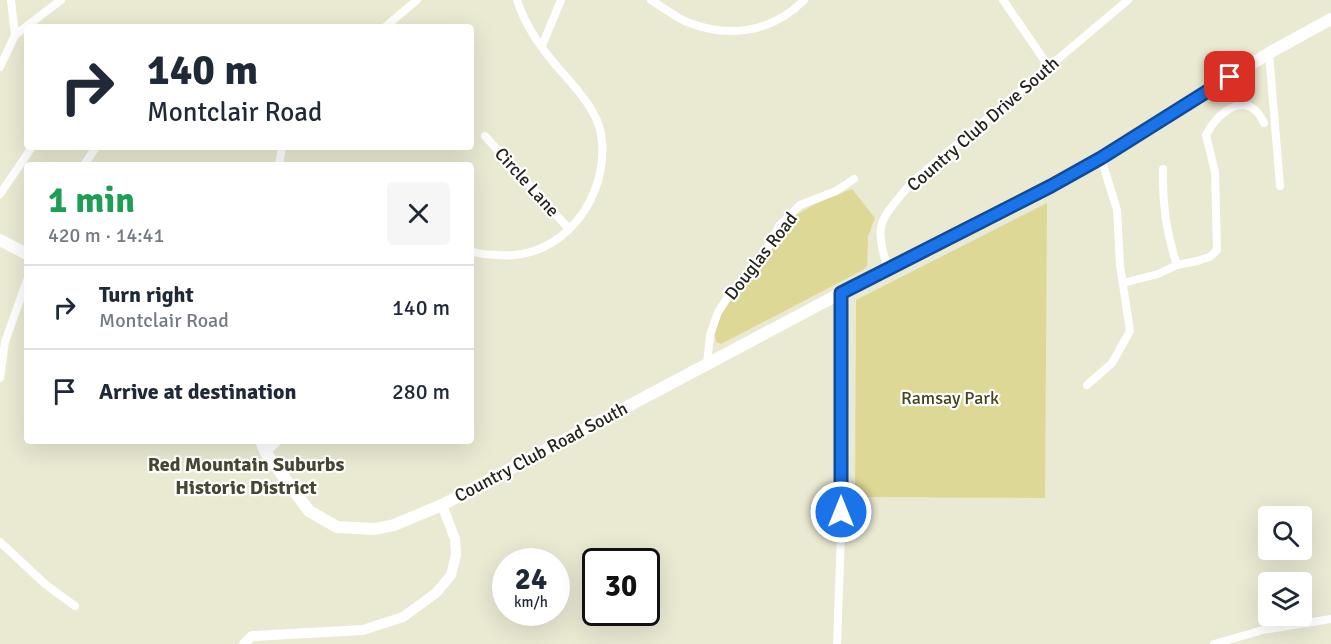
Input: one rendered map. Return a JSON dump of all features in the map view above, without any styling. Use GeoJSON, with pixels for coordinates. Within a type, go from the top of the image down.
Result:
{"type":"FeatureCollection","features":[{"type":"Feature","properties":{"kind":"main road","name":"Country Club Road South"},"geometry":{"type":"LineString","coordinates":[[262,444],[266,453],[309,511],[337,527],[375,529],[394,525],[442,505],[888,268],[1051,186],[1101,158],[1269,53],[1331,19]]}},
{"type":"Feature","properties":{"kind":"main road"},"geometry":{"type":"LineString","coordinates":[[0,240],[24,252]]}},
{"type":"Feature","properties":{"kind":"street"},"geometry":{"type":"LineString","coordinates":[[11,0],[15,35]]}},
{"type":"Feature","properties":{"kind":"street"},"geometry":{"type":"LineString","coordinates":[[29,24],[61,0]]}},
{"type":"Feature","properties":{"kind":"street"},"geometry":{"type":"LineString","coordinates":[[389,24],[417,0]]}},
{"type":"Feature","properties":{"kind":"street"},"geometry":{"type":"LineString","coordinates":[[474,251],[508,256],[528,253],[550,244],[582,216],[596,192],[602,167],[601,133],[585,100],[542,46],[520,12],[517,0]]}},
{"type":"Feature","properties":{"kind":"street"},"geometry":{"type":"LineString","coordinates":[[542,46],[561,0]]}},
{"type":"Feature","properties":{"kind":"street"},"geometry":{"type":"LineString","coordinates":[[651,0],[687,22],[723,32],[749,31],[772,23],[798,7],[804,0]]}},
{"type":"Feature","properties":{"kind":"street"},"geometry":{"type":"LineString","coordinates":[[1003,0],[1049,67]]}},
{"type":"Feature","properties":{"kind":"street","name":"Country Club Drive South"},"geometry":{"type":"LineString","coordinates":[[888,268],[879,244],[879,230],[886,214],[911,183],[1128,0]]}},
{"type":"Feature","properties":{"kind":"street"},"geometry":{"type":"LineString","coordinates":[[0,67],[15,35],[24,28]]}},
{"type":"Feature","properties":{"kind":"street"},"geometry":{"type":"LineString","coordinates":[[1269,53],[1280,186]]}},
{"type":"Feature","properties":{"kind":"street"},"geometry":{"type":"LineString","coordinates":[[1123,283],[1158,274],[1177,265],[1204,259],[1217,250],[1215,172],[1206,135],[1212,123],[1223,113],[1240,104],[1251,105],[1259,112],[1264,123]]}},
{"type":"Feature","properties":{"kind":"street","name":"Circle Lane"},"geometry":{"type":"LineString","coordinates":[[485,136],[569,229]]}},
{"type":"Feature","properties":{"kind":"street"},"geometry":{"type":"LineString","coordinates":[[0,194],[30,150]]}},
{"type":"Feature","properties":{"kind":"street"},"geometry":{"type":"LineString","coordinates":[[1087,385],[1113,363],[1130,331],[1123,283],[1117,210],[1101,158]]}},
{"type":"Feature","properties":{"kind":"street"},"geometry":{"type":"LineString","coordinates":[[1163,169],[1167,228],[1177,265]]}},
{"type":"Feature","properties":{"kind":"street","name":"Douglas Road"},"geometry":{"type":"LineString","coordinates":[[707,364],[710,335],[718,312],[732,291],[763,257],[779,226],[800,205],[836,190],[854,179]]}},
{"type":"Feature","properties":{"kind":"street"},"geometry":{"type":"LineString","coordinates":[[0,378],[5,342],[24,288]]}},
{"type":"Feature","properties":{"kind":"street"},"geometry":{"type":"LineString","coordinates":[[837,644],[841,534],[841,293]]}},
{"type":"Feature","properties":{"kind":"street"},"geometry":{"type":"LineString","coordinates":[[266,453],[275,444]]}},
{"type":"Feature","properties":{"kind":"street"},"geometry":{"type":"LineString","coordinates":[[244,644],[252,636],[363,630],[404,617],[436,593],[451,575],[456,555],[455,539],[442,505]]}},
{"type":"Feature","properties":{"kind":"street"},"geometry":{"type":"LineString","coordinates":[[0,542],[45,584],[75,606]]}},
{"type":"Feature","properties":{"kind":"street"},"geometry":{"type":"LineString","coordinates":[[1214,644],[1263,630],[1331,619]]}},
{"type":"Feature","properties":{"kind":"green space"},"geometry":{"type":"Polygon","coordinates":[[[852,189],[875,218],[868,236],[867,266],[721,344],[716,342],[717,321],[725,306],[767,256],[793,217],[815,204],[852,189]]]}},
{"type":"Feature","properties":{"kind":"green space","name":"Ramsay Park"},"geometry":{"type":"Polygon","coordinates":[[[1047,203],[1045,498],[855,497],[856,300],[1047,203]]]}},
{"type":"Feature","properties":{"kind":"district","name":"Red Mountain Suburbs Historic District"},"geometry":{"type":"Point","coordinates":[246,476]}},
{"type":"Feature","properties":{"kind":"route"},"geometry":{"type":"LineString","coordinates":[[841,512],[841,293],[1051,186],[1101,158],[1230,77]]}}]}
